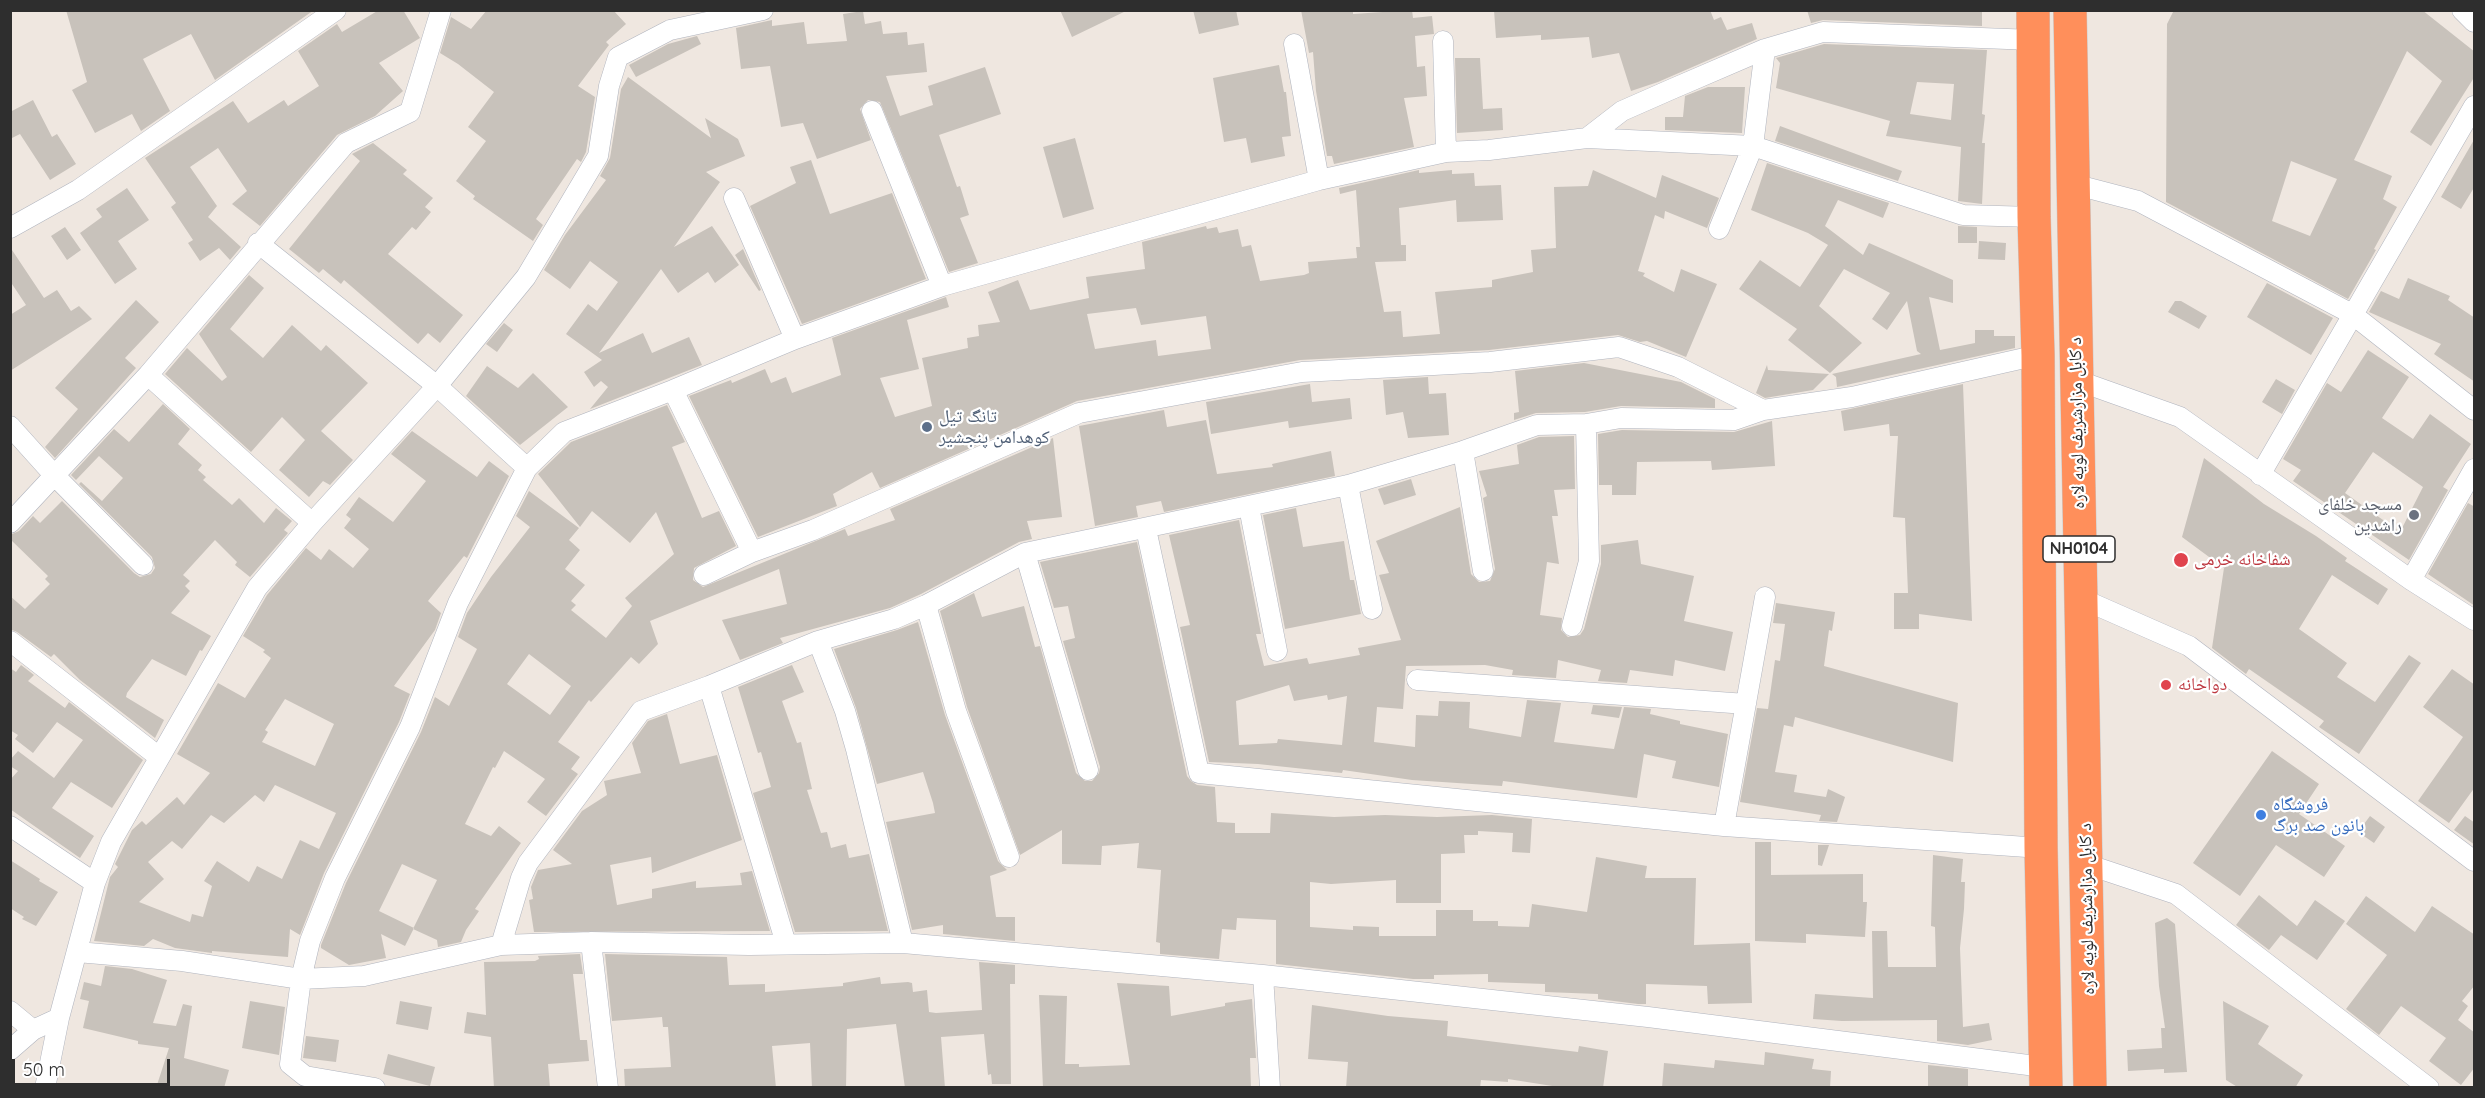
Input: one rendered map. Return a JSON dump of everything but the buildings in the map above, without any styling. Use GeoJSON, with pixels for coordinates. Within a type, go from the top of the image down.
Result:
{"type":"FeatureCollection","features":[{"type":"Feature","properties":{"kind":"highway","name":"د کابل مزارشریف لویه لاره"},"geometry":{"type":"LineString","coordinates":[[2070,10],[2090,1088]]}},
{"type":"Feature","properties":{"kind":"highway","name":"د کابل مزارشریف لویه لاره"},"geometry":{"type":"LineString","coordinates":[[2033,25],[2045,1077]]}},
{"type":"Feature","properties":{"kind":"street"},"geometry":{"type":"LineString","coordinates":[[10,228],[78,190],[336,10]]}},
{"type":"Feature","properties":{"kind":"street"},"geometry":{"type":"LineString","coordinates":[[10,523],[148,375],[258,243],[346,143],[410,112],[441,10]]}},
{"type":"Feature","properties":{"kind":"street"},"geometry":{"type":"LineString","coordinates":[[670,30],[681,10]]}},
{"type":"Feature","properties":{"kind":"street"},"geometry":{"type":"LineString","coordinates":[[45,1088],[59,1018],[95,883],[111,842],[257,588],[312,523],[437,386],[526,277],[598,156],[609,86],[618,57],[670,30],[763,10]]}},
{"type":"Feature","properties":{"kind":"street"},"geometry":{"type":"LineString","coordinates":[[2462,10],[2475,22]]}},
{"type":"Feature","properties":{"kind":"street"},"geometry":{"type":"LineString","coordinates":[[1587,138],[1622,111],[1765,49],[1823,32],[2033,25]]}},
{"type":"Feature","properties":{"kind":"street"},"geometry":{"type":"LineString","coordinates":[[1443,41],[1446,152]]}},
{"type":"Feature","properties":{"kind":"street"},"geometry":{"type":"LineString","coordinates":[[1294,44],[1319,180]]}},
{"type":"Feature","properties":{"kind":"street"},"geometry":{"type":"LineString","coordinates":[[1719,229],[1753,146],[1765,49]]}},
{"type":"Feature","properties":{"kind":"street"},"geometry":{"type":"LineString","coordinates":[[2260,474],[2475,106]]}},
{"type":"Feature","properties":{"kind":"street"},"geometry":{"type":"LineString","coordinates":[[872,111],[942,286]]}},
{"type":"Feature","properties":{"kind":"street"},"geometry":{"type":"LineString","coordinates":[[375,1088],[305,1076],[290,1064],[301,979],[310,941],[335,878],[410,727],[458,603],[527,468],[564,432],[795,339],[942,286],[1319,180],[1446,152],[1489,150],[1587,138],[1753,146],[1963,214],[2034,217]]}},
{"type":"Feature","properties":{"kind":"street"},"geometry":{"type":"LineString","coordinates":[[2073,184],[2138,201],[2352,314],[2475,410]]}},
{"type":"Feature","properties":{"kind":"street"},"geometry":{"type":"LineString","coordinates":[[734,198],[795,339]]}},
{"type":"Feature","properties":{"kind":"street"},"geometry":{"type":"LineString","coordinates":[[258,243],[437,386],[527,468]]}},
{"type":"Feature","properties":{"kind":"street"},"geometry":{"type":"LineString","coordinates":[[704,575],[752,552],[813,530],[1079,413],[1302,372],[1490,362],[1619,346],[1678,367],[1763,410]]}},
{"type":"Feature","properties":{"kind":"street"},"geometry":{"type":"LineString","coordinates":[[501,945],[520,878],[528,863],[641,711],[818,641],[894,619],[1026,553],[1146,530],[1348,485],[1463,451],[1537,425],[1586,424],[1621,418],[1734,420],[1763,410],[1852,397],[2038,356]]}},
{"type":"Feature","properties":{"kind":"street"},"geometry":{"type":"LineString","coordinates":[[148,375],[312,523]]}},
{"type":"Feature","properties":{"kind":"street"},"geometry":{"type":"LineString","coordinates":[[2076,380],[2180,417],[2411,580],[2475,620]]}},
{"type":"Feature","properties":{"kind":"street"},"geometry":{"type":"LineString","coordinates":[[673,390],[703,457],[752,552]]}},
{"type":"Feature","properties":{"kind":"street"},"geometry":{"type":"LineString","coordinates":[[1572,626],[1589,561],[1586,424]]}},
{"type":"Feature","properties":{"kind":"street"},"geometry":{"type":"LineString","coordinates":[[10,426],[54,475],[143,565]]}},
{"type":"Feature","properties":{"kind":"street"},"geometry":{"type":"LineString","coordinates":[[1463,451],[1482,572]]}},
{"type":"Feature","properties":{"kind":"street"},"geometry":{"type":"LineString","coordinates":[[2411,580],[2475,469]]}},
{"type":"Feature","properties":{"kind":"street"},"geometry":{"type":"LineString","coordinates":[[1348,485],[1372,609]]}},
{"type":"Feature","properties":{"kind":"street"},"geometry":{"type":"LineString","coordinates":[[1249,507],[1277,651]]}},
{"type":"Feature","properties":{"kind":"street"},"geometry":{"type":"LineString","coordinates":[[1146,530],[1199,773],[1724,826],[2041,848]]}},
{"type":"Feature","properties":{"kind":"street"},"geometry":{"type":"LineString","coordinates":[[1026,553],[1088,770]]}},
{"type":"Feature","properties":{"kind":"street"},"geometry":{"type":"LineString","coordinates":[[1724,826],[1765,597]]}},
{"type":"Feature","properties":{"kind":"street"},"geometry":{"type":"LineString","coordinates":[[2080,598],[2189,646],[2475,861]]}},
{"type":"Feature","properties":{"kind":"street"},"geometry":{"type":"LineString","coordinates":[[926,605],[956,711],[1009,857]]}},
{"type":"Feature","properties":{"kind":"street"},"geometry":{"type":"LineString","coordinates":[[10,641],[159,757]]}},
{"type":"Feature","properties":{"kind":"street"},"geometry":{"type":"LineString","coordinates":[[818,641],[845,711],[856,749],[903,943]]}},
{"type":"Feature","properties":{"kind":"street"},"geometry":{"type":"LineString","coordinates":[[1417,681],[1746,704]]}},
{"type":"Feature","properties":{"kind":"street"},"geometry":{"type":"LineString","coordinates":[[709,686],[786,944]]}},
{"type":"Feature","properties":{"kind":"street"},"geometry":{"type":"LineString","coordinates":[[10,826],[95,883]]}},
{"type":"Feature","properties":{"kind":"street"},"geometry":{"type":"LineString","coordinates":[[2086,864],[2176,894],[2429,1088]]}},
{"type":"Feature","properties":{"kind":"street"},"geometry":{"type":"LineString","coordinates":[[77,952],[182,961],[301,979],[364,976],[501,945],[591,942],[903,943],[1263,975],[1648,1017],[2045,1077]]}},
{"type":"Feature","properties":{"kind":"street"},"geometry":{"type":"LineString","coordinates":[[591,942],[608,1088]]}},
{"type":"Feature","properties":{"kind":"street"},"geometry":{"type":"LineString","coordinates":[[1263,975],[1270,1088]]}},
{"type":"Feature","properties":{"kind":"street"},"geometry":{"type":"LineString","coordinates":[[10,1011],[33,1030]]}},
{"type":"Feature","properties":{"kind":"street"},"geometry":{"type":"LineString","coordinates":[[10,1050],[33,1030],[59,1018]]}},
{"type":"Feature","properties":{"kind":"place","name":"تانگ تیل کوهدامن پنجشیر"},"geometry":{"type":"Point","coordinates":[927,427]}},
{"type":"Feature","properties":{"kind":"place","name":"مسجد خلفای راشدین"},"geometry":{"type":"Point","coordinates":[2414,515]}},
{"type":"Feature","properties":{"kind":"place","name":"شفاخانه خرمی"},"geometry":{"type":"Point","coordinates":[2181,560]}},
{"type":"Feature","properties":{"kind":"place","name":"دواخانه"},"geometry":{"type":"Point","coordinates":[2166,685]}},
{"type":"Feature","properties":{"kind":"place","name":"فروشگاه بانون صد برگ"},"geometry":{"type":"Point","coordinates":[2261,815]}}]}
